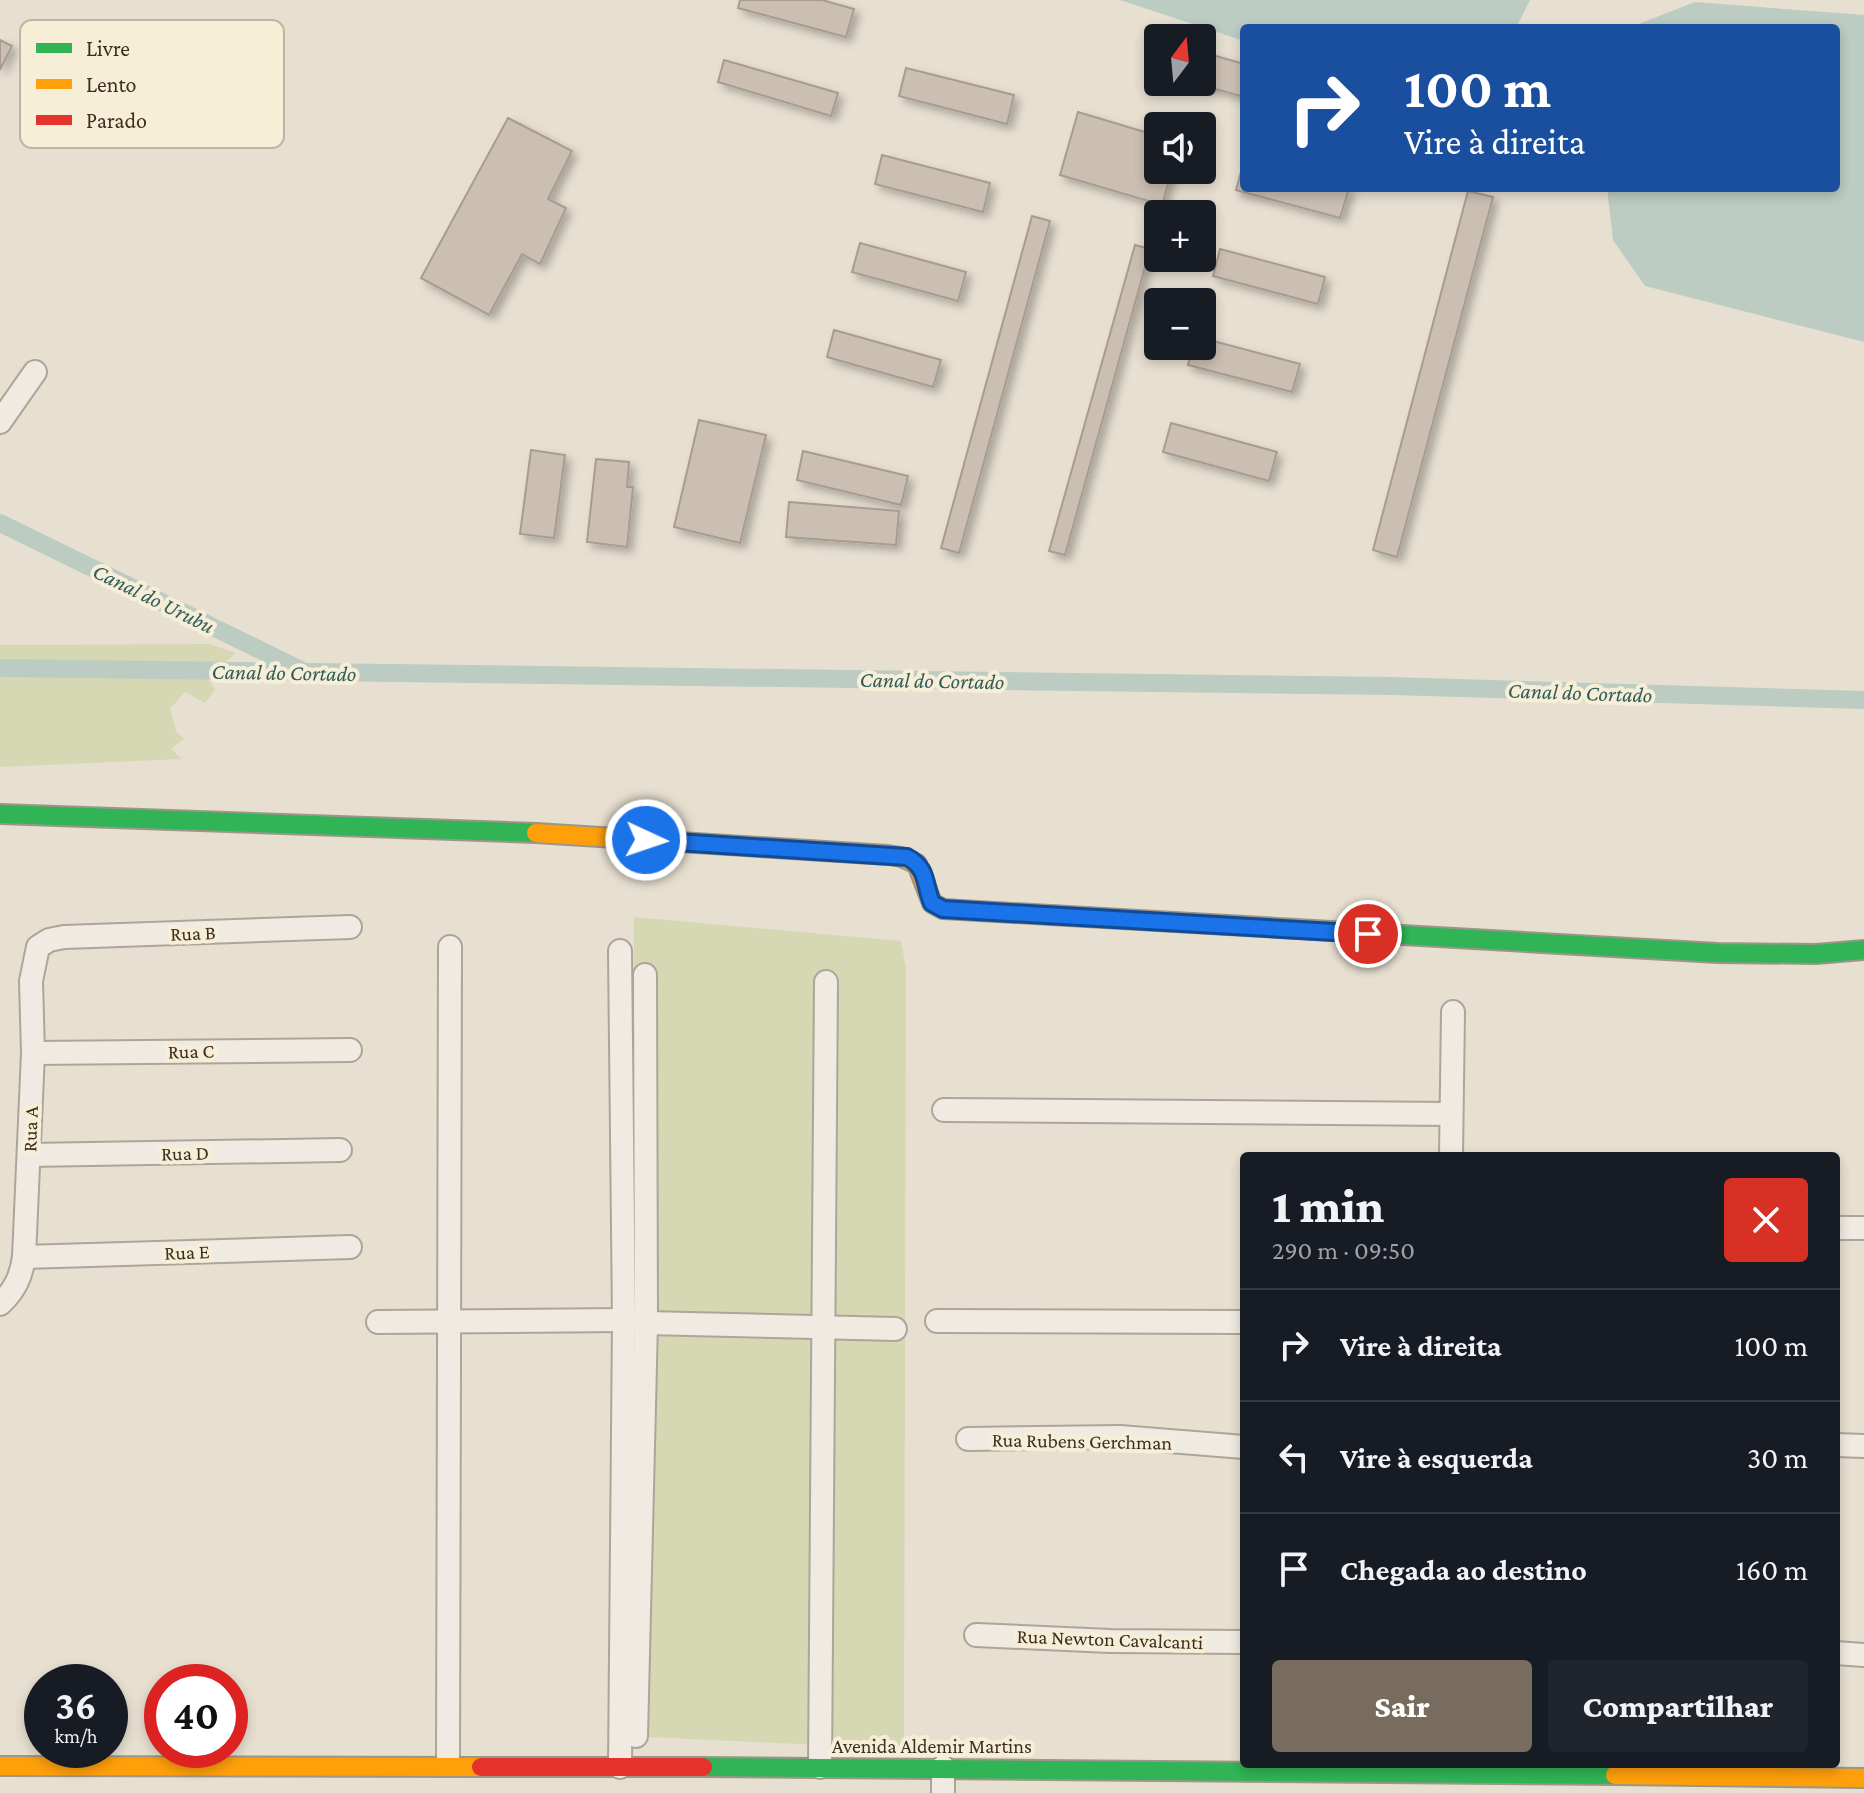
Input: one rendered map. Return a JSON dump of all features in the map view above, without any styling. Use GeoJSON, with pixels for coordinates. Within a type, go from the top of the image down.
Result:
{"type":"FeatureCollection","features":[{"type":"Feature","properties":{"kind":"street"},"geometry":{"type":"LineString","coordinates":[[0,422],[35,372]]}},
{"type":"Feature","properties":{"kind":"street"},"geometry":{"type":"LineString","coordinates":[[0,814],[494,830],[888,855],[907,857],[918,863],[925,874],[932,903],[954,910],[1718,953],[1800,955],[1864,950]]}},
{"type":"Feature","properties":{"kind":"street","name":"Rua B"},"geometry":{"type":"LineString","coordinates":[[38,947],[49,940],[64,937],[350,927]]}},
{"type":"Feature","properties":{"kind":"street","name":"Rua A"},"geometry":{"type":"LineString","coordinates":[[0,1304],[13,1292],[21,1275],[24,1257],[33,1053],[31,981],[38,947]]}},
{"type":"Feature","properties":{"kind":"street"},"geometry":{"type":"LineString","coordinates":[[448,1765],[450,947]]}},
{"type":"Feature","properties":{"kind":"street"},"geometry":{"type":"LineString","coordinates":[[620,951],[635,1322],[636,1736]]}},
{"type":"Feature","properties":{"kind":"street"},"geometry":{"type":"LineString","coordinates":[[620,1767],[645,975]]}},
{"type":"Feature","properties":{"kind":"street"},"geometry":{"type":"LineString","coordinates":[[820,1767],[826,982]]}},
{"type":"Feature","properties":{"kind":"street"},"geometry":{"type":"LineString","coordinates":[[1451,1152],[1453,1012]]}},
{"type":"Feature","properties":{"kind":"street","name":"Rua C"},"geometry":{"type":"LineString","coordinates":[[33,1053],[350,1050]]}},
{"type":"Feature","properties":{"kind":"street"},"geometry":{"type":"LineString","coordinates":[[944,1110],[1451,1114]]}},
{"type":"Feature","properties":{"kind":"street","name":"Rua D"},"geometry":{"type":"LineString","coordinates":[[29,1155],[340,1150]]}},
{"type":"Feature","properties":{"kind":"street"},"geometry":{"type":"LineString","coordinates":[[1840,1228],[1864,1228]]}},
{"type":"Feature","properties":{"kind":"street","name":"Rua E"},"geometry":{"type":"LineString","coordinates":[[24,1257],[350,1247]]}},
{"type":"Feature","properties":{"kind":"street"},"geometry":{"type":"LineString","coordinates":[[937,1321],[1240,1322]]}},
{"type":"Feature","properties":{"kind":"street"},"geometry":{"type":"LineString","coordinates":[[378,1322],[635,1322],[895,1329]]}},
{"type":"Feature","properties":{"kind":"street","name":"Rua Rubens Gerchman"},"geometry":{"type":"LineString","coordinates":[[968,1439],[1120,1437],[1240,1447]]}},
{"type":"Feature","properties":{"kind":"street"},"geometry":{"type":"LineString","coordinates":[[1840,1445],[1864,1446]]}},
{"type":"Feature","properties":{"kind":"street","name":"Rua Newton Cavalcanti"},"geometry":{"type":"LineString","coordinates":[[976,1635],[1110,1641],[1240,1642]]}},
{"type":"Feature","properties":{"kind":"street"},"geometry":{"type":"LineString","coordinates":[[1840,1653],[1864,1655]]}},
{"type":"Feature","properties":{"kind":"street","name":"Avenida Aldemir Martins"},"geometry":{"type":"LineString","coordinates":[[0,1766],[1449,1769],[1864,1778]]}},
{"type":"Feature","properties":{"kind":"street"},"geometry":{"type":"LineString","coordinates":[[943,1767],[943,1793]]}},
{"type":"Feature","properties":{"kind":"green space"},"geometry":{"type":"Polygon","coordinates":[[[209,644],[236,653],[207,678],[215,689],[205,703],[185,692],[170,709],[176,731],[184,739],[171,749],[182,759],[0,767],[0,645],[209,644]]]}},
{"type":"Feature","properties":{"kind":"green space"},"geometry":{"type":"Polygon","coordinates":[[[634,917],[901,941],[906,968],[904,1749],[628,1736],[634,917]]]}},
{"type":"Feature","properties":{"kind":"shaded area"},"geometry":{"type":"Polygon","coordinates":[[[1120,0],[1530,0],[1518,24],[1240,24],[1240,40],[1216,32],[1216,24],[1193,24],[1120,0]]]}},
{"type":"Feature","properties":{"kind":"shaded area"},"geometry":{"type":"Polygon","coordinates":[[[1695,2],[1864,15],[1864,342],[1645,286],[1613,240],[1607,192],[1840,192],[1840,24],[1641,23],[1695,2]]]}},
{"type":"Feature","properties":{"kind":"building"},"geometry":{"type":"Polygon","coordinates":[[[740,0],[822,0],[854,9],[846,37],[738,8],[740,0]]]}},
{"type":"Feature","properties":{"kind":"building"},"geometry":{"type":"Polygon","coordinates":[[[0,40],[12,46],[0,70],[0,40]]]}},
{"type":"Feature","properties":{"kind":"building"},"geometry":{"type":"Polygon","coordinates":[[[1216,56],[1240,63],[1240,96],[1216,89],[1216,56]]]}},
{"type":"Feature","properties":{"kind":"building"},"geometry":{"type":"Polygon","coordinates":[[[724,60],[838,93],[831,116],[718,82],[724,60]]]}},
{"type":"Feature","properties":{"kind":"building"},"geometry":{"type":"Polygon","coordinates":[[[906,68],[1014,95],[1007,124],[899,96],[906,68]]]}},
{"type":"Feature","properties":{"kind":"building"},"geometry":{"type":"Polygon","coordinates":[[[1078,112],[1144,132],[1144,184],[1168,184],[1163,200],[1145,200],[1060,175],[1078,112]]]}},
{"type":"Feature","properties":{"kind":"building"},"geometry":{"type":"Polygon","coordinates":[[[508,118],[572,151],[548,199],[566,208],[540,264],[522,254],[489,315],[421,278],[508,118]]]}},
{"type":"Feature","properties":{"kind":"building"},"geometry":{"type":"Polygon","coordinates":[[[882,155],[990,183],[983,212],[875,184],[882,155]]]}},
{"type":"Feature","properties":{"kind":"building"},"geometry":{"type":"Polygon","coordinates":[[[1243,192],[1348,192],[1340,218],[1243,192]]]}},
{"type":"Feature","properties":{"kind":"building"},"geometry":{"type":"Polygon","coordinates":[[[1468,192],[1493,197],[1397,557],[1373,550],[1468,192]]]}},
{"type":"Feature","properties":{"kind":"building"},"geometry":{"type":"Polygon","coordinates":[[[1032,216],[1050,221],[959,553],[941,548],[1032,216]]]}},
{"type":"Feature","properties":{"kind":"building"},"geometry":{"type":"Polygon","coordinates":[[[860,243],[966,272],[958,301],[852,272],[860,243]]]}},
{"type":"Feature","properties":{"kind":"building"},"geometry":{"type":"Polygon","coordinates":[[[1135,245],[1144,247],[1144,271],[1065,555],[1049,551],[1135,245]]]}},
{"type":"Feature","properties":{"kind":"building"},"geometry":{"type":"Polygon","coordinates":[[[1220,249],[1325,277],[1318,304],[1213,276],[1220,249]]]}},
{"type":"Feature","properties":{"kind":"building"},"geometry":{"type":"Polygon","coordinates":[[[834,330],[941,360],[933,387],[827,357],[834,330]]]}},
{"type":"Feature","properties":{"kind":"building"},"geometry":{"type":"Polygon","coordinates":[[[1216,342],[1300,364],[1292,392],[1188,365],[1189,360],[1216,360],[1216,342]]]}},
{"type":"Feature","properties":{"kind":"building"},"geometry":{"type":"Polygon","coordinates":[[[699,420],[766,435],[740,543],[674,527],[699,420]]]}},
{"type":"Feature","properties":{"kind":"building"},"geometry":{"type":"Polygon","coordinates":[[[1171,423],[1277,452],[1269,481],[1163,452],[1171,423]]]}},
{"type":"Feature","properties":{"kind":"building"},"geometry":{"type":"Polygon","coordinates":[[[531,450],[565,455],[554,538],[520,534],[531,450]]]}},
{"type":"Feature","properties":{"kind":"building"},"geometry":{"type":"Polygon","coordinates":[[[803,451],[908,476],[901,505],[797,480],[803,451]]]}},
{"type":"Feature","properties":{"kind":"building"},"geometry":{"type":"Polygon","coordinates":[[[596,459],[629,462],[627,487],[633,487],[627,547],[587,542],[596,459]]]}},
{"type":"Feature","properties":{"kind":"building"},"geometry":{"type":"Polygon","coordinates":[[[789,502],[899,511],[896,545],[786,537],[789,502]]]}},
{"type":"Feature","properties":{"kind":"waterway","name":"Canal do Urubu"},"geometry":{"type":"LineString","coordinates":[[0,523],[303,671]]}},
{"type":"Feature","properties":{"kind":"waterway","name":"Canal do Cortado"},"geometry":{"type":"LineString","coordinates":[[0,668],[1392,686],[1864,700]]}},
{"type":"Feature","properties":{"kind":"traffic: fast"},"geometry":{"type":"LineString","coordinates":[[0,814],[536,833]]}},
{"type":"Feature","properties":{"kind":"traffic: fast"},"geometry":{"type":"LineString","coordinates":[[1051,915],[1718,953],[1816,954],[1864,950]]}},
{"type":"Feature","properties":{"kind":"traffic: fast"},"geometry":{"type":"LineString","coordinates":[[703,1767],[1615,1775]]}},
{"type":"Feature","properties":{"kind":"traffic: slow"},"geometry":{"type":"LineString","coordinates":[[536,833],[901,857],[917,864],[932,903],[943,909],[1051,915]]}},
{"type":"Feature","properties":{"kind":"traffic: slow"},"geometry":{"type":"LineString","coordinates":[[0,1766],[481,1767]]}},
{"type":"Feature","properties":{"kind":"traffic: slow"},"geometry":{"type":"LineString","coordinates":[[1615,1775],[1864,1778]]}},
{"type":"Feature","properties":{"kind":"traffic: jam"},"geometry":{"type":"LineString","coordinates":[[481,1767],[703,1767]]}},
{"type":"Feature","properties":{"kind":"route"},"geometry":{"type":"LineString","coordinates":[[646,840],[907,857],[918,863],[925,874],[932,903],[943,909],[1368,934]]}}]}
